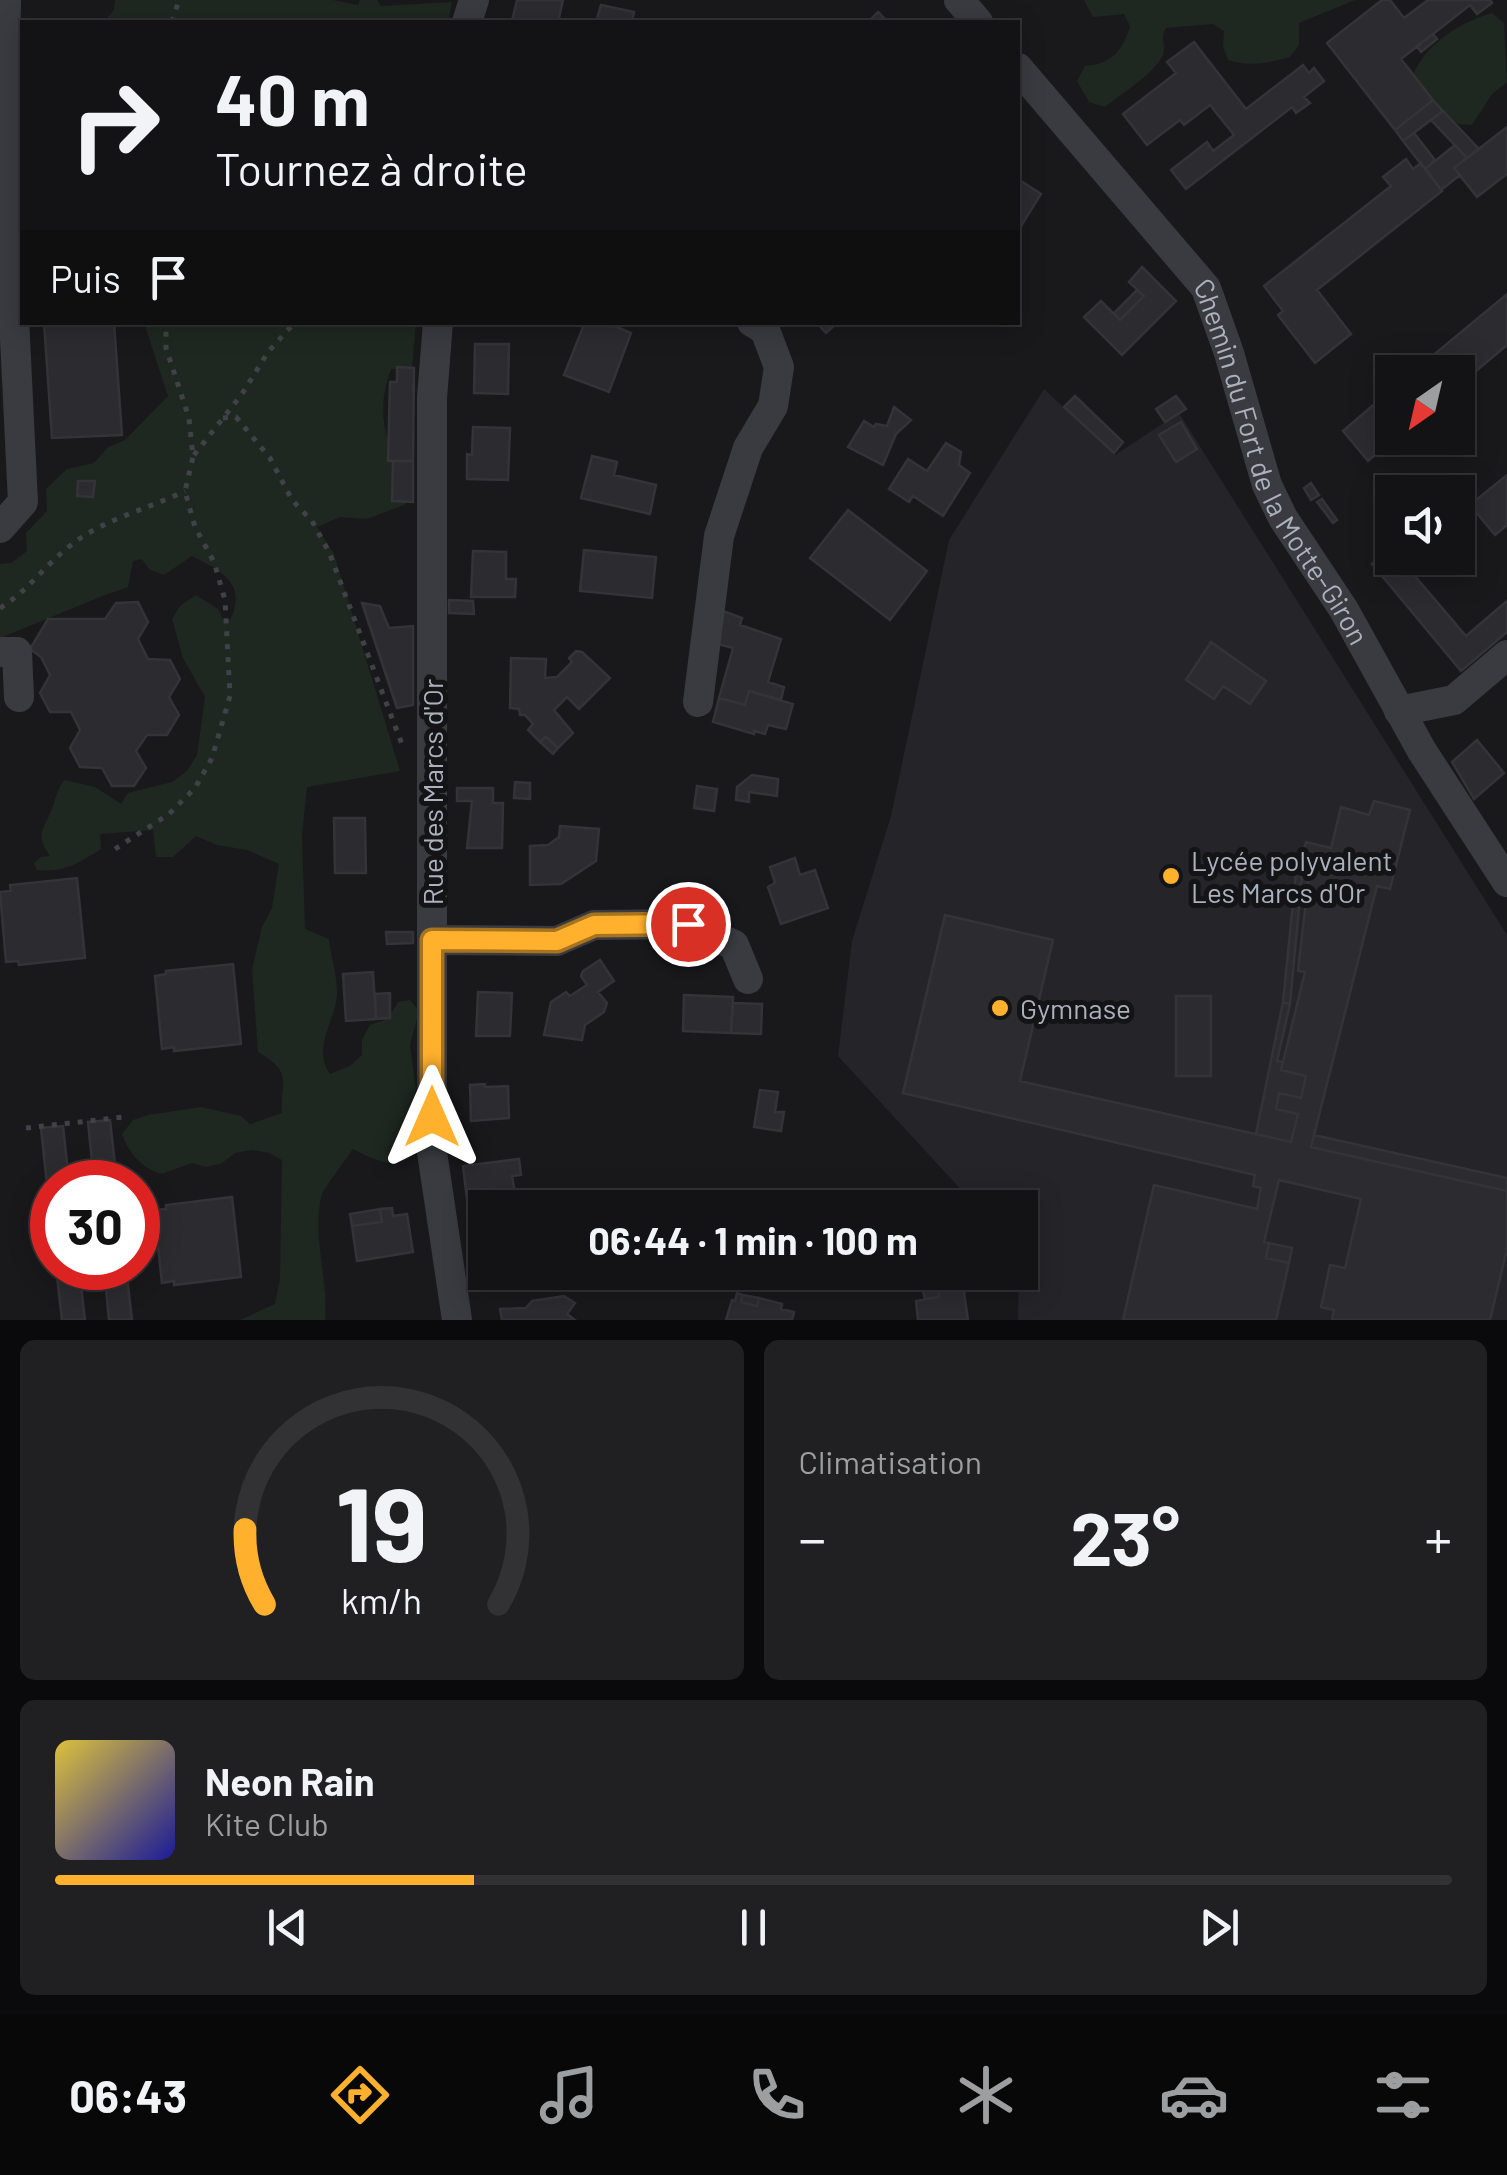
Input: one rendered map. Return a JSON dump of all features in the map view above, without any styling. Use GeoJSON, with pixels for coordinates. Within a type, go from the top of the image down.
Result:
{"type":"FeatureCollection","features":[{"type":"Feature","properties":{"kind":"street"},"geometry":{"type":"LineString","coordinates":[[0,528],[23,502],[4,114],[6,0]]}},
{"type":"Feature","properties":{"kind":"street"},"geometry":{"type":"LineString","coordinates":[[959,0],[976,20]]}},
{"type":"Feature","properties":{"kind":"street","name":"Chemin du Fort de la Motte-Giron"},"geometry":{"type":"LineString","coordinates":[[1020,70],[1206,288],[1267,485],[1344,610],[1399,711],[1507,882]]}},
{"type":"Feature","properties":{"kind":"street","name":"Rue des Marcs d'Or"},"geometry":{"type":"LineString","coordinates":[[438,325],[432,398],[432,1152],[457,1320]]}},
{"type":"Feature","properties":{"kind":"street"},"geometry":{"type":"LineString","coordinates":[[698,702],[718,536],[748,448],[772,406],[778,367],[765,330],[757,325]]}},
{"type":"Feature","properties":{"kind":"street"},"geometry":{"type":"LineString","coordinates":[[0,652],[18,652],[19,697]]}},
{"type":"Feature","properties":{"kind":"street"},"geometry":{"type":"LineString","coordinates":[[1399,711],[1454,700],[1507,655]]}},
{"type":"Feature","properties":{"kind":"street"},"geometry":{"type":"LineString","coordinates":[[432,940],[557,941],[594,925],[688,924],[734,945],[748,979]]}},
{"type":"Feature","properties":{"kind":"path"},"geometry":{"type":"LineString","coordinates":[[114,849],[169,814],[195,788],[212,758],[230,696],[225,600],[214,562],[194,527],[185,490],[192,457],[189,418],[166,348],[166,325]]}},
{"type":"Feature","properties":{"kind":"path"},"geometry":{"type":"LineString","coordinates":[[192,457],[268,352],[293,325]]}},
{"type":"Feature","properties":{"kind":"path"},"geometry":{"type":"LineString","coordinates":[[223,418],[236,417],[243,424],[270,458],[292,500],[312,521],[329,552],[357,634],[397,730]]}},
{"type":"Feature","properties":{"kind":"path"},"geometry":{"type":"LineString","coordinates":[[0,608],[32,584],[70,545],[112,521],[185,490]]}},
{"type":"Feature","properties":{"kind":"path"},"geometry":{"type":"LineString","coordinates":[[26,1128],[124,1117]]}},
{"type":"Feature","properties":{"kind":"shaded area"},"geometry":{"type":"Polygon","coordinates":[[[115,0],[333,0],[358,5],[360,0],[377,0],[381,6],[452,2],[448,20],[106,20],[114,10],[115,0]]]}},
{"type":"Feature","properties":{"kind":"shaded area"},"geometry":{"type":"Polygon","coordinates":[[[1084,0],[1355,0],[1299,23],[1299,45],[1290,57],[1267,62],[1228,60],[1223,47],[1224,31],[1213,24],[1166,28],[1164,51],[1155,66],[1105,107],[1089,102],[1077,81],[1085,66],[1115,55],[1130,26],[1124,14],[1093,17],[1084,0]]]}},
{"type":"Feature","properties":{"kind":"shaded area"},"geometry":{"type":"Polygon","coordinates":[[[1492,13],[1504,23],[1507,82],[1492,94],[1472,125],[1458,124],[1411,84],[1422,59],[1441,39],[1492,13]]]}},
{"type":"Feature","properties":{"kind":"shaded area"},"geometry":{"type":"Polygon","coordinates":[[[145,325],[416,325],[412,368],[391,369],[383,404],[387,435],[413,498],[366,519],[340,517],[317,527],[334,554],[400,771],[307,787],[302,835],[305,929],[329,939],[336,982],[337,996],[324,1045],[325,1065],[330,1074],[350,1066],[362,1055],[362,1040],[370,1025],[388,1019],[398,1002],[410,1000],[419,1011],[410,1045],[416,1089],[414,1104],[418,1131],[424,1141],[401,1162],[383,1162],[353,1149],[323,1191],[318,1226],[325,1320],[240,1320],[275,1304],[280,1279],[282,1160],[252,1150],[235,1153],[222,1163],[206,1167],[192,1163],[161,1174],[160,1160],[138,1160],[122,1134],[133,1120],[201,1107],[241,1116],[250,1124],[282,1113],[282,1073],[258,1052],[252,969],[262,927],[272,908],[279,864],[247,850],[217,845],[196,836],[173,857],[156,857],[153,830],[100,834],[101,849],[63,868],[37,870],[34,863],[50,856],[42,833],[64,780],[95,787],[121,804],[128,793],[172,782],[187,771],[197,755],[205,697],[183,658],[172,619],[180,606],[196,595],[218,609],[223,619],[230,620],[235,607],[234,587],[229,580],[192,556],[164,575],[149,569],[142,559],[133,561],[128,587],[0,638],[0,564],[11,563],[27,551],[26,533],[47,511],[46,489],[67,469],[94,463],[108,447],[125,440],[168,396],[145,325]]]}},
{"type":"Feature","properties":{"kind":"shaded area","name":"Lycée polyvalent Les Marcs d'Or"},"geometry":{"type":"Polygon","coordinates":[[[1044,389],[1115,455],[1179,413],[1507,935],[1507,1320],[1018,1320],[1019,1290],[1038,1290],[1038,1190],[961,1190],[838,1056],[852,941],[891,816],[949,540],[1044,389]]]}},
{"type":"Feature","properties":{"kind":"building"},"geometry":{"type":"Polygon","coordinates":[[[517,0],[563,0],[558,20],[512,20],[517,0]]]}},
{"type":"Feature","properties":{"kind":"building"},"geometry":{"type":"Polygon","coordinates":[[[1382,0],[1390,0],[1404,18],[1428,0],[1492,3],[1477,14],[1470,5],[1401,59],[1433,100],[1395,130],[1327,43],[1382,0]]]}},
{"type":"Feature","properties":{"kind":"building"},"geometry":{"type":"Polygon","coordinates":[[[601,5],[634,12],[632,20],[597,20],[601,5]]]}},
{"type":"Feature","properties":{"kind":"building"},"geometry":{"type":"Polygon","coordinates":[[[878,12],[886,20],[870,20],[878,12]]]}},
{"type":"Feature","properties":{"kind":"building"},"geometry":{"type":"Polygon","coordinates":[[[1433,34],[1437,39],[1421,52],[1417,46],[1433,34]]]}},
{"type":"Feature","properties":{"kind":"building"},"geometry":{"type":"Polygon","coordinates":[[[1194,42],[1246,109],[1303,65],[1309,73],[1314,68],[1324,81],[1304,97],[1310,103],[1296,113],[1292,107],[1186,189],[1171,170],[1207,142],[1213,151],[1234,135],[1210,105],[1184,125],[1180,120],[1147,145],[1123,114],[1176,73],[1167,62],[1194,42]]]}},
{"type":"Feature","properties":{"kind":"building"},"geometry":{"type":"Polygon","coordinates":[[[1433,100],[1443,111],[1403,141],[1395,130],[1433,100]]]}},
{"type":"Feature","properties":{"kind":"building"},"geometry":{"type":"Polygon","coordinates":[[[1443,111],[1479,149],[1467,158],[1431,120],[1443,111]]]}},
{"type":"Feature","properties":{"kind":"building"},"geometry":{"type":"Polygon","coordinates":[[[1507,127],[1507,174],[1477,197],[1454,168],[1507,127]]]}},
{"type":"Feature","properties":{"kind":"building"},"geometry":{"type":"Polygon","coordinates":[[[1414,133],[1435,160],[1425,169],[1403,141],[1414,133]]]}},
{"type":"Feature","properties":{"kind":"building"},"geometry":{"type":"Polygon","coordinates":[[[1455,145],[1467,158],[1454,168],[1460,175],[1441,190],[1425,169],[1455,145]]]}},
{"type":"Feature","properties":{"kind":"building"},"geometry":{"type":"Polygon","coordinates":[[[1406,159],[1413,169],[1421,163],[1442,191],[1317,290],[1351,334],[1315,363],[1278,315],[1283,311],[1264,286],[1391,186],[1383,177],[1406,159]]]}},
{"type":"Feature","properties":{"kind":"building"},"geometry":{"type":"Polygon","coordinates":[[[1020,180],[1041,194],[1020,228],[1020,180]]]}},
{"type":"Feature","properties":{"kind":"building"},"geometry":{"type":"Polygon","coordinates":[[[1142,267],[1176,301],[1122,355],[1084,317],[1101,301],[1120,320],[1144,296],[1129,282],[1142,267]]]}},
{"type":"Feature","properties":{"kind":"building"},"geometry":{"type":"Polygon","coordinates":[[[1137,290],[1144,296],[1120,320],[1114,313],[1137,290]]]}},
{"type":"Feature","properties":{"kind":"building"},"geometry":{"type":"Polygon","coordinates":[[[1507,294],[1507,345],[1475,372],[1475,355],[1433,355],[1507,294]]]}},
{"type":"Feature","properties":{"kind":"building"},"geometry":{"type":"Polygon","coordinates":[[[44,325],[114,325],[122,435],[52,438],[44,325]]]}},
{"type":"Feature","properties":{"kind":"building"},"geometry":{"type":"Polygon","coordinates":[[[584,325],[612,325],[631,333],[609,392],[564,375],[584,325]]]}},
{"type":"Feature","properties":{"kind":"building"},"geometry":{"type":"Polygon","coordinates":[[[819,325],[835,325],[826,333],[819,325]]]}},
{"type":"Feature","properties":{"kind":"building"},"geometry":{"type":"Polygon","coordinates":[[[475,344],[509,344],[508,394],[474,393],[475,344]]]}},
{"type":"Feature","properties":{"kind":"building"},"geometry":{"type":"Polygon","coordinates":[[[397,367],[414,368],[413,461],[388,461],[390,382],[397,382],[397,367]]]}},
{"type":"Feature","properties":{"kind":"building"},"geometry":{"type":"Polygon","coordinates":[[[1075,396],[1123,442],[1114,453],[1064,407],[1075,396]]]}},
{"type":"Feature","properties":{"kind":"building"},"geometry":{"type":"Polygon","coordinates":[[[1176,396],[1186,409],[1165,422],[1156,409],[1176,396]]]}},
{"type":"Feature","properties":{"kind":"building"},"geometry":{"type":"Polygon","coordinates":[[[1375,404],[1375,455],[1368,461],[1343,431],[1375,404]]]}},
{"type":"Feature","properties":{"kind":"building"},"geometry":{"type":"Polygon","coordinates":[[[894,407],[911,420],[896,434],[883,465],[848,447],[864,421],[874,427],[887,426],[894,407]]]}},
{"type":"Feature","properties":{"kind":"building"},"geometry":{"type":"Polygon","coordinates":[[[1181,422],[1197,449],[1176,462],[1159,435],[1181,422]]]}},
{"type":"Feature","properties":{"kind":"building"},"geometry":{"type":"Polygon","coordinates":[[[473,427],[510,428],[508,480],[467,479],[473,427]]]}},
{"type":"Feature","properties":{"kind":"building"},"geometry":{"type":"Polygon","coordinates":[[[946,443],[961,452],[959,465],[970,473],[943,516],[913,496],[909,502],[889,489],[908,459],[927,471],[946,443]]]}},
{"type":"Feature","properties":{"kind":"building"},"geometry":{"type":"Polygon","coordinates":[[[592,456],[617,462],[614,475],[656,485],[650,514],[581,498],[592,456]]]}},
{"type":"Feature","properties":{"kind":"building"},"geometry":{"type":"Polygon","coordinates":[[[393,461],[413,461],[413,502],[392,501],[393,461]]]}},
{"type":"Feature","properties":{"kind":"building"},"geometry":{"type":"Polygon","coordinates":[[[1507,475],[1507,525],[1495,535],[1475,511],[1475,501],[1507,475]]]}},
{"type":"Feature","properties":{"kind":"building"},"geometry":{"type":"Polygon","coordinates":[[[78,481],[95,481],[93,497],[77,496],[78,481]]]}},
{"type":"Feature","properties":{"kind":"building"},"geometry":{"type":"Polygon","coordinates":[[[1311,483],[1319,495],[1311,500],[1304,488],[1311,483]]]}},
{"type":"Feature","properties":{"kind":"building"},"geometry":{"type":"Polygon","coordinates":[[[1322,499],[1337,520],[1333,523],[1317,502],[1322,499]]]}},
{"type":"Feature","properties":{"kind":"building"},"geometry":{"type":"Polygon","coordinates":[[[848,510],[927,571],[890,620],[810,558],[848,510]]]}},
{"type":"Feature","properties":{"kind":"building"},"geometry":{"type":"Polygon","coordinates":[[[584,550],[656,557],[652,598],[580,591],[584,550]]]}},
{"type":"Feature","properties":{"kind":"building"},"geometry":{"type":"Polygon","coordinates":[[[473,551],[506,552],[506,579],[516,579],[515,597],[471,597],[473,551]]]}},
{"type":"Feature","properties":{"kind":"building"},"geometry":{"type":"Polygon","coordinates":[[[1381,575],[1414,575],[1466,636],[1507,601],[1507,632],[1461,671],[1381,575]]]}},
{"type":"Feature","properties":{"kind":"building"},"geometry":{"type":"Polygon","coordinates":[[[449,600],[473,601],[474,614],[449,613],[449,600]]]}},
{"type":"Feature","properties":{"kind":"building"},"geometry":{"type":"Polygon","coordinates":[[[138,602],[148,622],[138,639],[148,659],[170,660],[180,679],[169,697],[179,715],[167,735],[147,735],[136,751],[146,768],[134,786],[112,786],[102,768],[80,767],[70,748],[80,730],[71,712],[50,712],[40,693],[50,675],[41,657],[30,649],[48,619],[105,619],[116,603],[138,602]]]}},
{"type":"Feature","properties":{"kind":"building"},"geometry":{"type":"Polygon","coordinates":[[[362,603],[380,606],[389,628],[413,626],[413,705],[397,708],[362,603]]]}},
{"type":"Feature","properties":{"kind":"building"},"geometry":{"type":"Polygon","coordinates":[[[715,608],[742,618],[740,625],[781,639],[768,682],[784,687],[781,700],[749,691],[745,705],[719,698],[733,648],[714,643],[715,608]]]}},
{"type":"Feature","properties":{"kind":"building"},"geometry":{"type":"Polygon","coordinates":[[[1211,642],[1266,681],[1250,704],[1223,686],[1214,699],[1186,680],[1211,642]]]}},
{"type":"Feature","properties":{"kind":"building"},"geometry":{"type":"Polygon","coordinates":[[[576,651],[610,678],[579,709],[567,697],[554,710],[573,733],[558,748],[546,737],[540,742],[528,730],[533,724],[520,715],[519,709],[510,708],[511,658],[546,659],[545,678],[557,677],[572,662],[569,658],[576,651]]]}},
{"type":"Feature","properties":{"kind":"building"},"geometry":{"type":"Polygon","coordinates":[[[749,691],[793,704],[786,729],[768,725],[765,734],[754,734],[713,722],[719,698],[745,705],[749,691]]]}},
{"type":"Feature","properties":{"kind":"building"},"geometry":{"type":"Polygon","coordinates":[[[546,737],[558,748],[553,754],[540,742],[546,737]]]}},
{"type":"Feature","properties":{"kind":"building"},"geometry":{"type":"Polygon","coordinates":[[[1477,740],[1504,773],[1474,799],[1452,762],[1477,740]]]}},
{"type":"Feature","properties":{"kind":"building"},"geometry":{"type":"Polygon","coordinates":[[[752,775],[778,779],[777,796],[749,792],[749,802],[736,800],[737,787],[752,775]]]}},
{"type":"Feature","properties":{"kind":"building"},"geometry":{"type":"Polygon","coordinates":[[[515,782],[530,783],[530,799],[514,798],[515,782]]]}},
{"type":"Feature","properties":{"kind":"building"},"geometry":{"type":"Polygon","coordinates":[[[697,786],[717,789],[714,811],[694,808],[697,786]]]}},
{"type":"Feature","properties":{"kind":"building"},"geometry":{"type":"Polygon","coordinates":[[[457,788],[493,788],[493,803],[503,803],[502,848],[467,848],[472,801],[457,801],[457,788]]]}},
{"type":"Feature","properties":{"kind":"building"},"geometry":{"type":"Polygon","coordinates":[[[1374,801],[1410,810],[1390,889],[1377,886],[1311,1147],[1507,1191],[1507,1249],[1490,1320],[1332,1320],[1334,1310],[1321,1307],[1330,1265],[1345,1268],[1361,1199],[1279,1180],[1264,1242],[1269,1243],[1266,1258],[1289,1263],[1276,1320],[1123,1320],[1154,1185],[1257,1209],[1261,1188],[1253,1186],[1255,1175],[903,1093],[945,915],[1053,940],[1020,1081],[1291,1142],[1298,1114],[1276,1109],[1279,1093],[1301,1098],[1306,1076],[1281,1070],[1305,972],[1298,971],[1310,866],[1300,863],[1306,842],[1331,848],[1341,807],[1369,815],[1374,801]]]}},
{"type":"Feature","properties":{"kind":"building"},"geometry":{"type":"Polygon","coordinates":[[[334,818],[365,818],[366,873],[335,873],[334,818]]]}},
{"type":"Feature","properties":{"kind":"building"},"geometry":{"type":"Polygon","coordinates":[[[560,826],[599,829],[596,861],[561,884],[530,885],[530,846],[548,845],[559,837],[560,826]]]}},
{"type":"Feature","properties":{"kind":"building"},"geometry":{"type":"Polygon","coordinates":[[[795,858],[800,875],[815,870],[828,908],[781,924],[768,887],[775,883],[770,867],[795,858]]]}},
{"type":"Feature","properties":{"kind":"building"},"geometry":{"type":"Polygon","coordinates":[[[1297,863],[1303,865],[1290,1004],[1283,1002],[1297,863]]]}},
{"type":"Feature","properties":{"kind":"building"},"geometry":{"type":"Polygon","coordinates":[[[1302,876],[1308,877],[1306,903],[1300,902],[1302,876]]]}},
{"type":"Feature","properties":{"kind":"building"},"geometry":{"type":"Polygon","coordinates":[[[77,878],[85,958],[19,965],[18,961],[6,962],[0,892],[11,891],[10,885],[77,878]]]}},
{"type":"Feature","properties":{"kind":"building"},"geometry":{"type":"Polygon","coordinates":[[[386,932],[413,932],[413,943],[387,944],[386,932]]]}},
{"type":"Feature","properties":{"kind":"building"},"geometry":{"type":"Polygon","coordinates":[[[600,960],[614,981],[598,992],[607,1003],[604,1012],[585,1025],[582,1040],[544,1035],[551,1002],[587,985],[581,976],[583,971],[600,960]]]}},
{"type":"Feature","properties":{"kind":"building"},"geometry":{"type":"Polygon","coordinates":[[[233,964],[241,1044],[162,1049],[155,976],[166,971],[233,964]]]}},
{"type":"Feature","properties":{"kind":"building"},"geometry":{"type":"Polygon","coordinates":[[[373,972],[376,1019],[346,1021],[343,974],[373,972]]]}},
{"type":"Feature","properties":{"kind":"building"},"geometry":{"type":"Polygon","coordinates":[[[478,992],[512,993],[510,1036],[476,1036],[478,992]]]}},
{"type":"Feature","properties":{"kind":"building"},"geometry":{"type":"Polygon","coordinates":[[[390,993],[390,1018],[376,1019],[375,994],[390,993]]]}},
{"type":"Feature","properties":{"kind":"building"},"geometry":{"type":"Polygon","coordinates":[[[684,995],[733,997],[731,1033],[683,1031],[684,995]]]}},
{"type":"Feature","properties":{"kind":"building"},"geometry":{"type":"Polygon","coordinates":[[[1176,996],[1211,996],[1211,1076],[1176,1076],[1176,996]]]}},
{"type":"Feature","properties":{"kind":"building"},"geometry":{"type":"Polygon","coordinates":[[[1283,1002],[1290,1004],[1277,1061],[1283,1062],[1281,1070],[1306,1076],[1301,1098],[1279,1093],[1276,1109],[1298,1114],[1291,1142],[1256,1134],[1283,1002]]]}},
{"type":"Feature","properties":{"kind":"building"},"geometry":{"type":"Polygon","coordinates":[[[733,1003],[762,1004],[761,1034],[731,1033],[733,1003]]]}},
{"type":"Feature","properties":{"kind":"building"},"geometry":{"type":"Polygon","coordinates":[[[470,1085],[508,1086],[509,1118],[471,1121],[470,1085]]]}},
{"type":"Feature","properties":{"kind":"building"},"geometry":{"type":"Polygon","coordinates":[[[760,1090],[778,1092],[775,1112],[784,1112],[781,1131],[754,1127],[760,1090]]]}},
{"type":"Feature","properties":{"kind":"building"},"geometry":{"type":"Polygon","coordinates":[[[110,1120],[115,1160],[92,1160],[88,1122],[110,1120]]]}},
{"type":"Feature","properties":{"kind":"building"},"geometry":{"type":"Polygon","coordinates":[[[63,1126],[67,1160],[44,1160],[41,1128],[63,1126]]]}},
{"type":"Feature","properties":{"kind":"building"},"geometry":{"type":"Polygon","coordinates":[[[1314,1135],[1507,1178],[1507,1191],[1311,1147],[1314,1135]]]}},
{"type":"Feature","properties":{"kind":"building"},"geometry":{"type":"Polygon","coordinates":[[[519,1159],[521,1175],[512,1176],[514,1190],[468,1190],[467,1199],[463,1166],[519,1159]]]}},
{"type":"Feature","properties":{"kind":"building"},"geometry":{"type":"Polygon","coordinates":[[[232,1197],[241,1277],[162,1283],[160,1210],[166,1209],[166,1205],[232,1197]]]}},
{"type":"Feature","properties":{"kind":"building"},"geometry":{"type":"Polygon","coordinates":[[[392,1208],[393,1216],[407,1214],[413,1252],[357,1261],[352,1226],[382,1222],[380,1209],[392,1208]]]}},
{"type":"Feature","properties":{"kind":"building"},"geometry":{"type":"Polygon","coordinates":[[[380,1209],[382,1222],[352,1226],[350,1214],[380,1209]]]}},
{"type":"Feature","properties":{"kind":"building"},"geometry":{"type":"Polygon","coordinates":[[[1269,1243],[1292,1248],[1289,1263],[1266,1258],[1269,1243]]]}},
{"type":"Feature","properties":{"kind":"building"},"geometry":{"type":"Polygon","coordinates":[[[59,1290],[82,1290],[85,1320],[62,1320],[59,1290]]]}},
{"type":"Feature","properties":{"kind":"building"},"geometry":{"type":"Polygon","coordinates":[[[106,1290],[129,1290],[132,1320],[109,1320],[106,1290]]]}},
{"type":"Feature","properties":{"kind":"building"},"geometry":{"type":"Polygon","coordinates":[[[938,1290],[964,1290],[968,1320],[918,1320],[916,1301],[939,1297],[938,1290]]]}},
{"type":"Feature","properties":{"kind":"building"},"geometry":{"type":"Polygon","coordinates":[[[938,1290],[939,1297],[925,1299],[923,1291],[938,1290]]]}},
{"type":"Feature","properties":{"kind":"building"},"geometry":{"type":"Polygon","coordinates":[[[737,1293],[743,1295],[741,1302],[757,1306],[759,1298],[782,1304],[781,1309],[794,1312],[792,1320],[726,1320],[737,1293]]]}},
{"type":"Feature","properties":{"kind":"building"},"geometry":{"type":"Polygon","coordinates":[[[743,1295],[759,1298],[757,1306],[741,1302],[743,1295]]]}},
{"type":"Feature","properties":{"kind":"building"},"geometry":{"type":"Polygon","coordinates":[[[564,1296],[575,1303],[567,1314],[575,1320],[502,1320],[500,1309],[526,1308],[532,1301],[564,1296]]]}},
{"type":"Feature","properties":{"kind":"place","name":"Lycée polyvalent Les Marcs d'Or"},"geometry":{"type":"Point","coordinates":[1171,876]}},
{"type":"Feature","properties":{"kind":"place","name":"Gymnase"},"geometry":{"type":"Point","coordinates":[1000,1008]}},
{"type":"Feature","properties":{"kind":"route"},"geometry":{"type":"LineString","coordinates":[[432,1117],[432,940],[557,941],[594,925],[688,924]]}}]}
